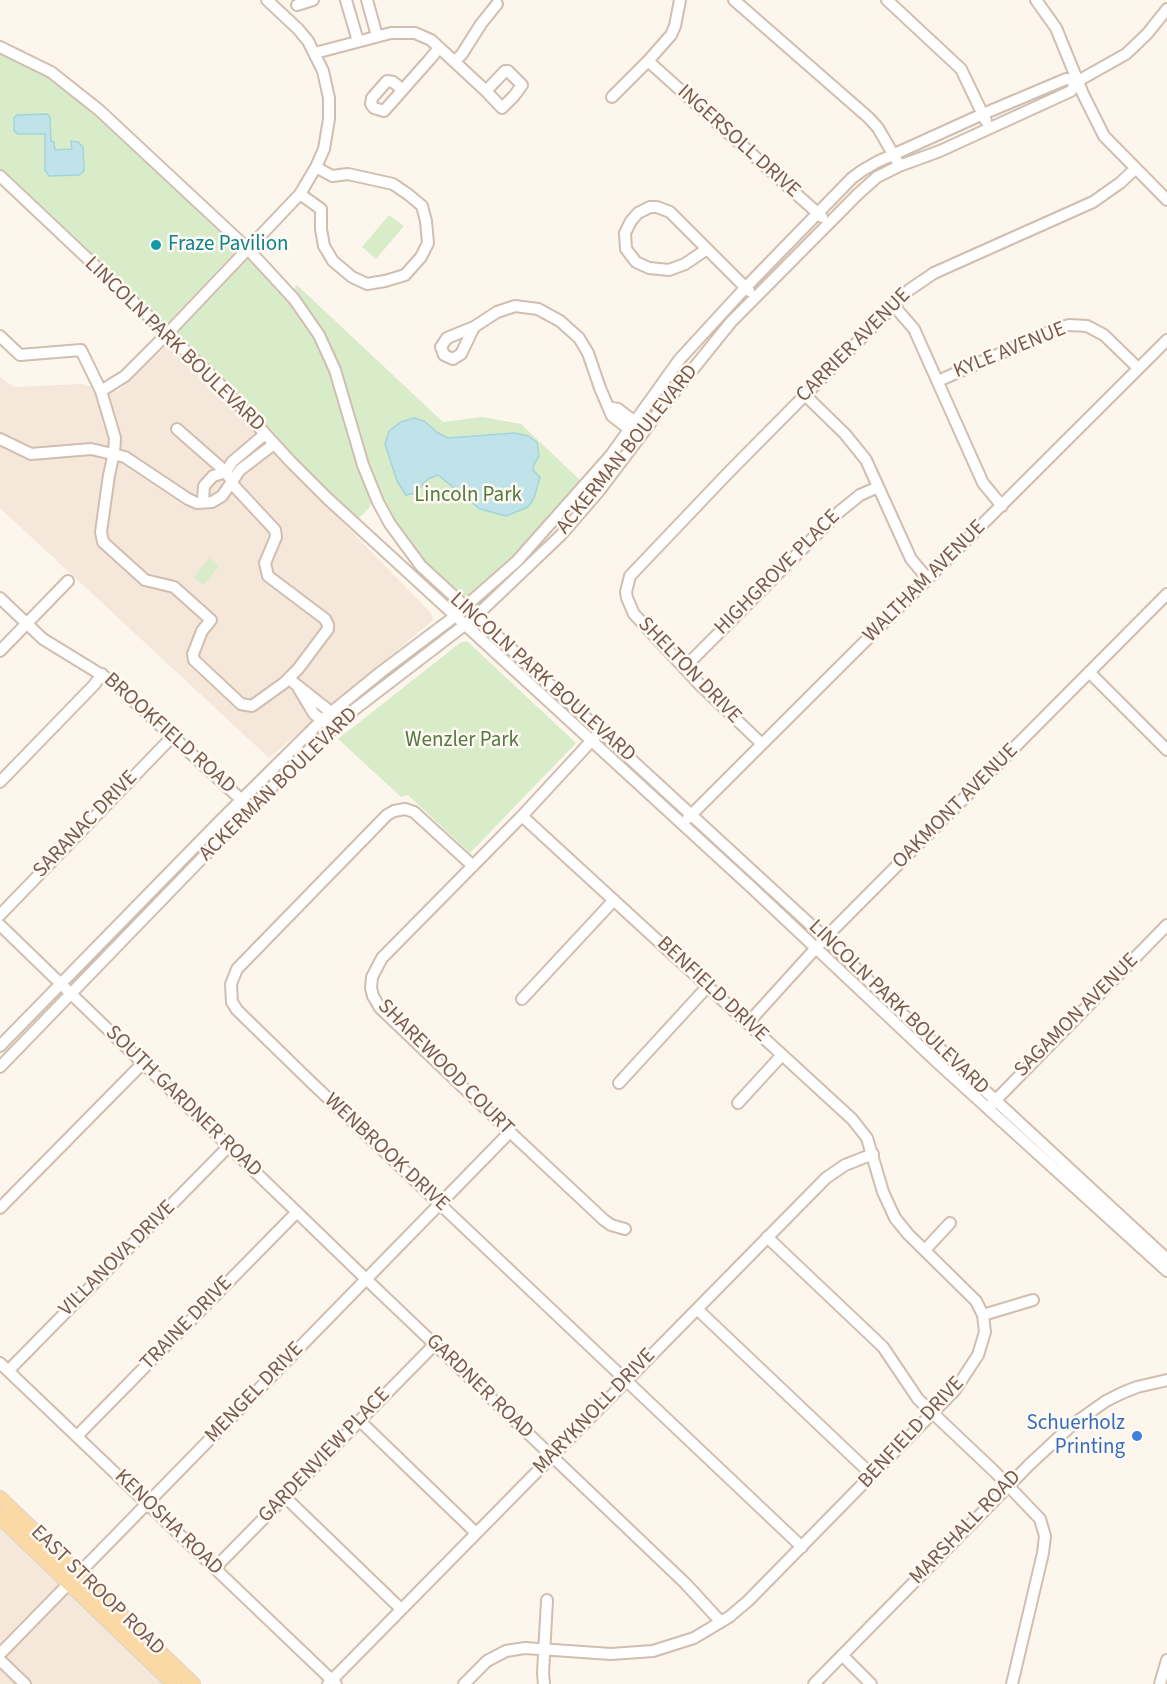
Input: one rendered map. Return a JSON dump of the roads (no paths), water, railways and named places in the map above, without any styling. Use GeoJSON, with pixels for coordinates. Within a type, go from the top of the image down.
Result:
{"type":"FeatureCollection","features":[{"type":"Feature","properties":{"kind":"main road","name":"EAST STROOP ROAD"},"geometry":{"type":"LineString","coordinates":[[0,1498],[174,1684]]}},
{"type":"Feature","properties":{"kind":"main road","name":"EAST STROOP ROAD"},"geometry":{"type":"LineString","coordinates":[[0,1517],[74,1578],[193,1684]]}},
{"type":"Feature","properties":{"kind":"street"},"geometry":{"type":"LineString","coordinates":[[101,391],[125,376],[167,334],[300,194],[316,168],[327,137],[329,102],[323,71],[315,53],[298,29],[267,0]]}},
{"type":"Feature","properties":{"kind":"street"},"geometry":{"type":"LineString","coordinates":[[297,5],[313,0]]}},
{"type":"Feature","properties":{"kind":"street"},"geometry":{"type":"LineString","coordinates":[[346,0],[358,41]]}},
{"type":"Feature","properties":{"kind":"street"},"geometry":{"type":"LineString","coordinates":[[367,0],[377,36]]}},
{"type":"Feature","properties":{"kind":"street"},"geometry":{"type":"LineString","coordinates":[[612,97],[648,61],[670,34],[675,26],[680,0]]}},
{"type":"Feature","properties":{"kind":"street"},"geometry":{"type":"LineString","coordinates":[[734,0],[869,118],[878,128],[899,166]]}},
{"type":"Feature","properties":{"kind":"street"},"geometry":{"type":"LineString","coordinates":[[887,0],[961,69],[989,129]]}},
{"type":"Feature","properties":{"kind":"street"},"geometry":{"type":"LineString","coordinates":[[1036,0],[1056,28],[1104,136],[1167,200]]}},
{"type":"Feature","properties":{"kind":"street"},"geometry":{"type":"LineString","coordinates":[[454,61],[462,54],[497,4]]}},
{"type":"Feature","properties":{"kind":"street","name":"ACKERMAN BOULEVARD"},"geometry":{"type":"LineString","coordinates":[[0,1067],[251,808],[335,726],[475,617],[561,535],[599,491],[714,342],[828,223],[877,177],[1071,91],[1078,81],[1126,54],[1152,29],[1167,9]]}},
{"type":"Feature","properties":{"kind":"street"},"geometry":{"type":"LineString","coordinates":[[315,53],[391,33],[415,33],[431,40],[486,92]]}},
{"type":"Feature","properties":{"kind":"street","name":"LINCOLN PARK BOULEVARD"},"geometry":{"type":"LineString","coordinates":[[0,47],[51,72],[73,87],[247,248],[294,299],[309,319],[335,370],[363,465],[378,502],[390,524],[421,566],[825,938],[991,1104],[1167,1272]]}},
{"type":"Feature","properties":{"kind":"street"},"geometry":{"type":"LineString","coordinates":[[403,90],[439,48]]}},
{"type":"Feature","properties":{"kind":"street","name":"INGERSOLL DRIVE"},"geometry":{"type":"LineString","coordinates":[[648,61],[828,223]]}},
{"type":"Feature","properties":{"kind":"street","name":"ACKERMAN BOULEVARD"},"geometry":{"type":"LineString","coordinates":[[0,1046],[326,717],[465,608],[517,561],[599,470],[679,360],[817,213],[863,170],[983,114],[1066,79],[1078,81]]}},
{"type":"Feature","properties":{"kind":"street"},"geometry":{"type":"LineString","coordinates":[[300,194],[321,209],[324,246],[333,261],[352,277],[367,284],[385,281],[405,275],[421,257],[428,243],[426,221],[422,206],[410,195],[393,184],[348,174],[332,176],[316,168]]}},
{"type":"Feature","properties":{"kind":"street","name":"CARRIER AVENUE"},"geometry":{"type":"LineString","coordinates":[[626,592],[627,584],[634,571],[909,290],[934,273],[1093,202],[1114,188],[1135,169]]}},
{"type":"Feature","properties":{"kind":"street","name":"LINCOLN PARK BOULEVARD"},"geometry":{"type":"LineString","coordinates":[[0,176],[213,377],[327,498],[816,947],[1167,1259]]}},
{"type":"Feature","properties":{"kind":"street"},"geometry":{"type":"LineString","coordinates":[[706,249],[700,255],[676,268],[661,270],[649,268],[636,262],[629,255],[625,234],[638,213],[650,207],[670,212],[755,297]]}},
{"type":"Feature","properties":{"kind":"street"},"geometry":{"type":"LineString","coordinates":[[894,306],[914,329],[983,483],[1002,506]]}},
{"type":"Feature","properties":{"kind":"street"},"geometry":{"type":"LineString","coordinates":[[474,327],[497,312],[508,308],[529,307],[549,313],[570,328],[588,353],[608,407],[618,409],[632,426],[643,434]]}},
{"type":"Feature","properties":{"kind":"street","name":"KYLE AVENUE"},"geometry":{"type":"LineString","coordinates":[[938,381],[1069,325],[1095,329],[1110,340],[1138,368]]}},
{"type":"Feature","properties":{"kind":"street"},"geometry":{"type":"LineString","coordinates":[[0,336],[20,355],[81,350],[101,391],[113,430],[114,453],[101,538],[145,580],[174,587],[211,620],[201,631],[193,654],[194,660],[242,704],[252,706],[289,679],[328,629],[328,625],[325,620],[268,576],[266,564],[276,533],[229,476],[177,429]]}},
{"type":"Feature","properties":{"kind":"street","name":"WALTHAM AVENUE"},"geometry":{"type":"LineString","coordinates":[[682,824],[1167,340]]}},
{"type":"Feature","properties":{"kind":"street"},"geometry":{"type":"LineString","coordinates":[[805,395],[866,460],[911,559],[928,579]]}},
{"type":"Feature","properties":{"kind":"street"},"geometry":{"type":"LineString","coordinates":[[0,439],[31,454],[91,449],[114,453],[129,458],[188,499],[197,502],[213,502],[222,496],[232,462],[265,434]]}},
{"type":"Feature","properties":{"kind":"street"},"geometry":{"type":"LineString","coordinates":[[203,501],[204,486],[213,476],[229,476],[274,444]]}},
{"type":"Feature","properties":{"kind":"street","name":"HIGHGROVE PLACE"},"geometry":{"type":"LineString","coordinates":[[684,668],[839,512],[860,495],[879,487]]}},
{"type":"Feature","properties":{"kind":"street"},"geometry":{"type":"LineString","coordinates":[[0,651],[68,581]]}},
{"type":"Feature","properties":{"kind":"street","name":"SHELTON DRIVE"},"geometry":{"type":"LineString","coordinates":[[626,592],[634,614],[713,698],[762,744]]}},
{"type":"Feature","properties":{"kind":"street","name":"OAKMONT AVENUE"},"geometry":{"type":"LineString","coordinates":[[748,1023],[816,947],[1167,594]]}},
{"type":"Feature","properties":{"kind":"street","name":"BROOKFIELD ROAD"},"geometry":{"type":"LineString","coordinates":[[0,598],[43,639],[102,674],[174,736],[251,808]]}},
{"type":"Feature","properties":{"kind":"street"},"geometry":{"type":"LineString","coordinates":[[1089,672],[1167,750]]}},
{"type":"Feature","properties":{"kind":"street"},"geometry":{"type":"LineString","coordinates":[[0,782],[102,674]]}},
{"type":"Feature","properties":{"kind":"street"},"geometry":{"type":"LineString","coordinates":[[289,679],[310,695],[335,726]]}},
{"type":"Feature","properties":{"kind":"street","name":"SHAREWOOD COURT"},"geometry":{"type":"LineString","coordinates":[[601,730],[522,816],[382,958],[375,968],[371,988],[380,1008],[510,1132],[604,1220],[611,1225],[625,1229]]}},
{"type":"Feature","properties":{"kind":"street","name":"SARANAC DRIVE"},"geometry":{"type":"LineString","coordinates":[[0,915],[174,736]]}},
{"type":"Feature","properties":{"kind":"street","name":"WENBROOK DRIVE"},"geometry":{"type":"LineString","coordinates":[[473,866],[414,812],[405,809],[394,811],[387,815],[237,969],[231,984],[232,1002],[237,1010],[439,1204],[802,1547]]}},
{"type":"Feature","properties":{"kind":"street","name":"BENFIELD DRIVE"},"geometry":{"type":"LineString","coordinates":[[464,1684],[487,1661],[516,1648],[611,1654],[641,1653],[680,1643],[721,1622],[748,1601],[933,1414],[963,1380],[978,1355],[985,1332],[983,1315],[968,1292],[908,1234],[889,1207],[867,1138],[852,1119],[522,816]]}},
{"type":"Feature","properties":{"kind":"street"},"geometry":{"type":"LineString","coordinates":[[522,999],[614,900]]}},
{"type":"Feature","properties":{"kind":"street","name":"SOUTH GARDNER ROAD"},"geometry":{"type":"LineString","coordinates":[[0,925],[366,1279]]}},
{"type":"Feature","properties":{"kind":"street","name":"SAGAMON AVENUE"},"geometry":{"type":"LineString","coordinates":[[991,1104],[1167,926]]}},
{"type":"Feature","properties":{"kind":"street"},"geometry":{"type":"LineString","coordinates":[[619,1083],[708,986]]}},
{"type":"Feature","properties":{"kind":"street"},"geometry":{"type":"LineString","coordinates":[[738,1103],[783,1055]]}},
{"type":"Feature","properties":{"kind":"street"},"geometry":{"type":"LineString","coordinates":[[0,1208],[143,1063]]}},
{"type":"Feature","properties":{"kind":"street","name":"MENGEL DRIVE"},"geometry":{"type":"LineString","coordinates":[[0,1654],[510,1132]]}},
{"type":"Feature","properties":{"kind":"street","name":"VILLANOVA DRIVE"},"geometry":{"type":"LineString","coordinates":[[4,1367],[229,1146]]}},
{"type":"Feature","properties":{"kind":"street","name":"MARYKNOLL DRIVE"},"geometry":{"type":"LineString","coordinates":[[332,1683],[401,1609],[826,1178],[845,1165],[873,1154]]}},
{"type":"Feature","properties":{"kind":"street","name":"TRAINE DRIVE"},"geometry":{"type":"LineString","coordinates":[[77,1436],[297,1212]]}},
{"type":"Feature","properties":{"kind":"street"},"geometry":{"type":"LineString","coordinates":[[924,1250],[950,1223]]}},
{"type":"Feature","properties":{"kind":"street"},"geometry":{"type":"LineString","coordinates":[[767,1237],[883,1347],[910,1389],[933,1414],[1035,1511],[1042,1523],[1045,1536],[1032,1605],[1012,1684]]}},
{"type":"Feature","properties":{"kind":"street","name":"GARDNER ROAD"},"geometry":{"type":"LineString","coordinates":[[366,1279],[685,1583],[721,1622]]}},
{"type":"Feature","properties":{"kind":"street"},"geometry":{"type":"LineString","coordinates":[[983,1315],[1032,1300]]}},
{"type":"Feature","properties":{"kind":"street"},"geometry":{"type":"LineString","coordinates":[[697,1309],[872,1475]]}},
{"type":"Feature","properties":{"kind":"street","name":"GARDENVIEW PLACE"},"geometry":{"type":"LineString","coordinates":[[215,1568],[435,1344]]}},
{"type":"Feature","properties":{"kind":"street","name":"KENOSHA ROAD"},"geometry":{"type":"LineString","coordinates":[[4,1367],[332,1683]]}},
{"type":"Feature","properties":{"kind":"street","name":"MARSHALL ROAD"},"geometry":{"type":"LineString","coordinates":[[814,1684],[1008,1486],[1072,1425],[1088,1412],[1122,1393],[1167,1380]]}},
{"type":"Feature","properties":{"kind":"street"},"geometry":{"type":"LineString","coordinates":[[360,1421],[476,1533]]}},
{"type":"Feature","properties":{"kind":"street"},"geometry":{"type":"LineString","coordinates":[[285,1497],[401,1609]]}},
{"type":"Feature","properties":{"kind":"street"},"geometry":{"type":"LineString","coordinates":[[544,1684],[547,1600]]}},
{"type":"Feature","properties":{"kind":"street"},"geometry":{"type":"LineString","coordinates":[[842,1655],[871,1684]]}},
{"type":"Feature","properties":{"kind":"street"},"geometry":{"type":"LineString","coordinates":[[0,1659],[25,1684]]}},
{"type":"Feature","properties":{"kind":"street"},"geometry":{"type":"LineString","coordinates":[[1160,1684],[1167,1660]]}},
{"type":"Feature","properties":{"kind":"water"},"geometry":{"type":"Polygon","coordinates":[[[47,114],[50,117],[51,141],[54,142],[55,150],[72,149],[71,141],[78,142],[83,147],[84,171],[79,175],[49,176],[45,170],[45,134],[18,134],[14,131],[14,118],[17,115],[47,114]]]}},
{"type":"Feature","properties":{"kind":"water"},"geometry":{"type":"Polygon","coordinates":[[[414,418],[424,421],[448,438],[515,433],[528,436],[537,442],[539,456],[533,470],[540,477],[534,498],[528,507],[506,516],[480,509],[438,475],[428,479],[415,493],[406,495],[397,481],[385,444],[389,431],[401,422],[414,418]]]}},
{"type":"Feature","properties":{"kind":"place","name":"Fraze Pavilion"},"geometry":{"type":"Point","coordinates":[156,245]}},
{"type":"Feature","properties":{"kind":"place","name":"Schuerholz Printing"},"geometry":{"type":"Point","coordinates":[1137,1436]}},
{"type":"Feature","properties":{"kind":"park label","name":"Lincoln Park"},"geometry":{"type":"Point","coordinates":[468,496]}},
{"type":"Feature","properties":{"kind":"park label","name":"Wenzler Park"},"geometry":{"type":"Point","coordinates":[462,741]}}]}
